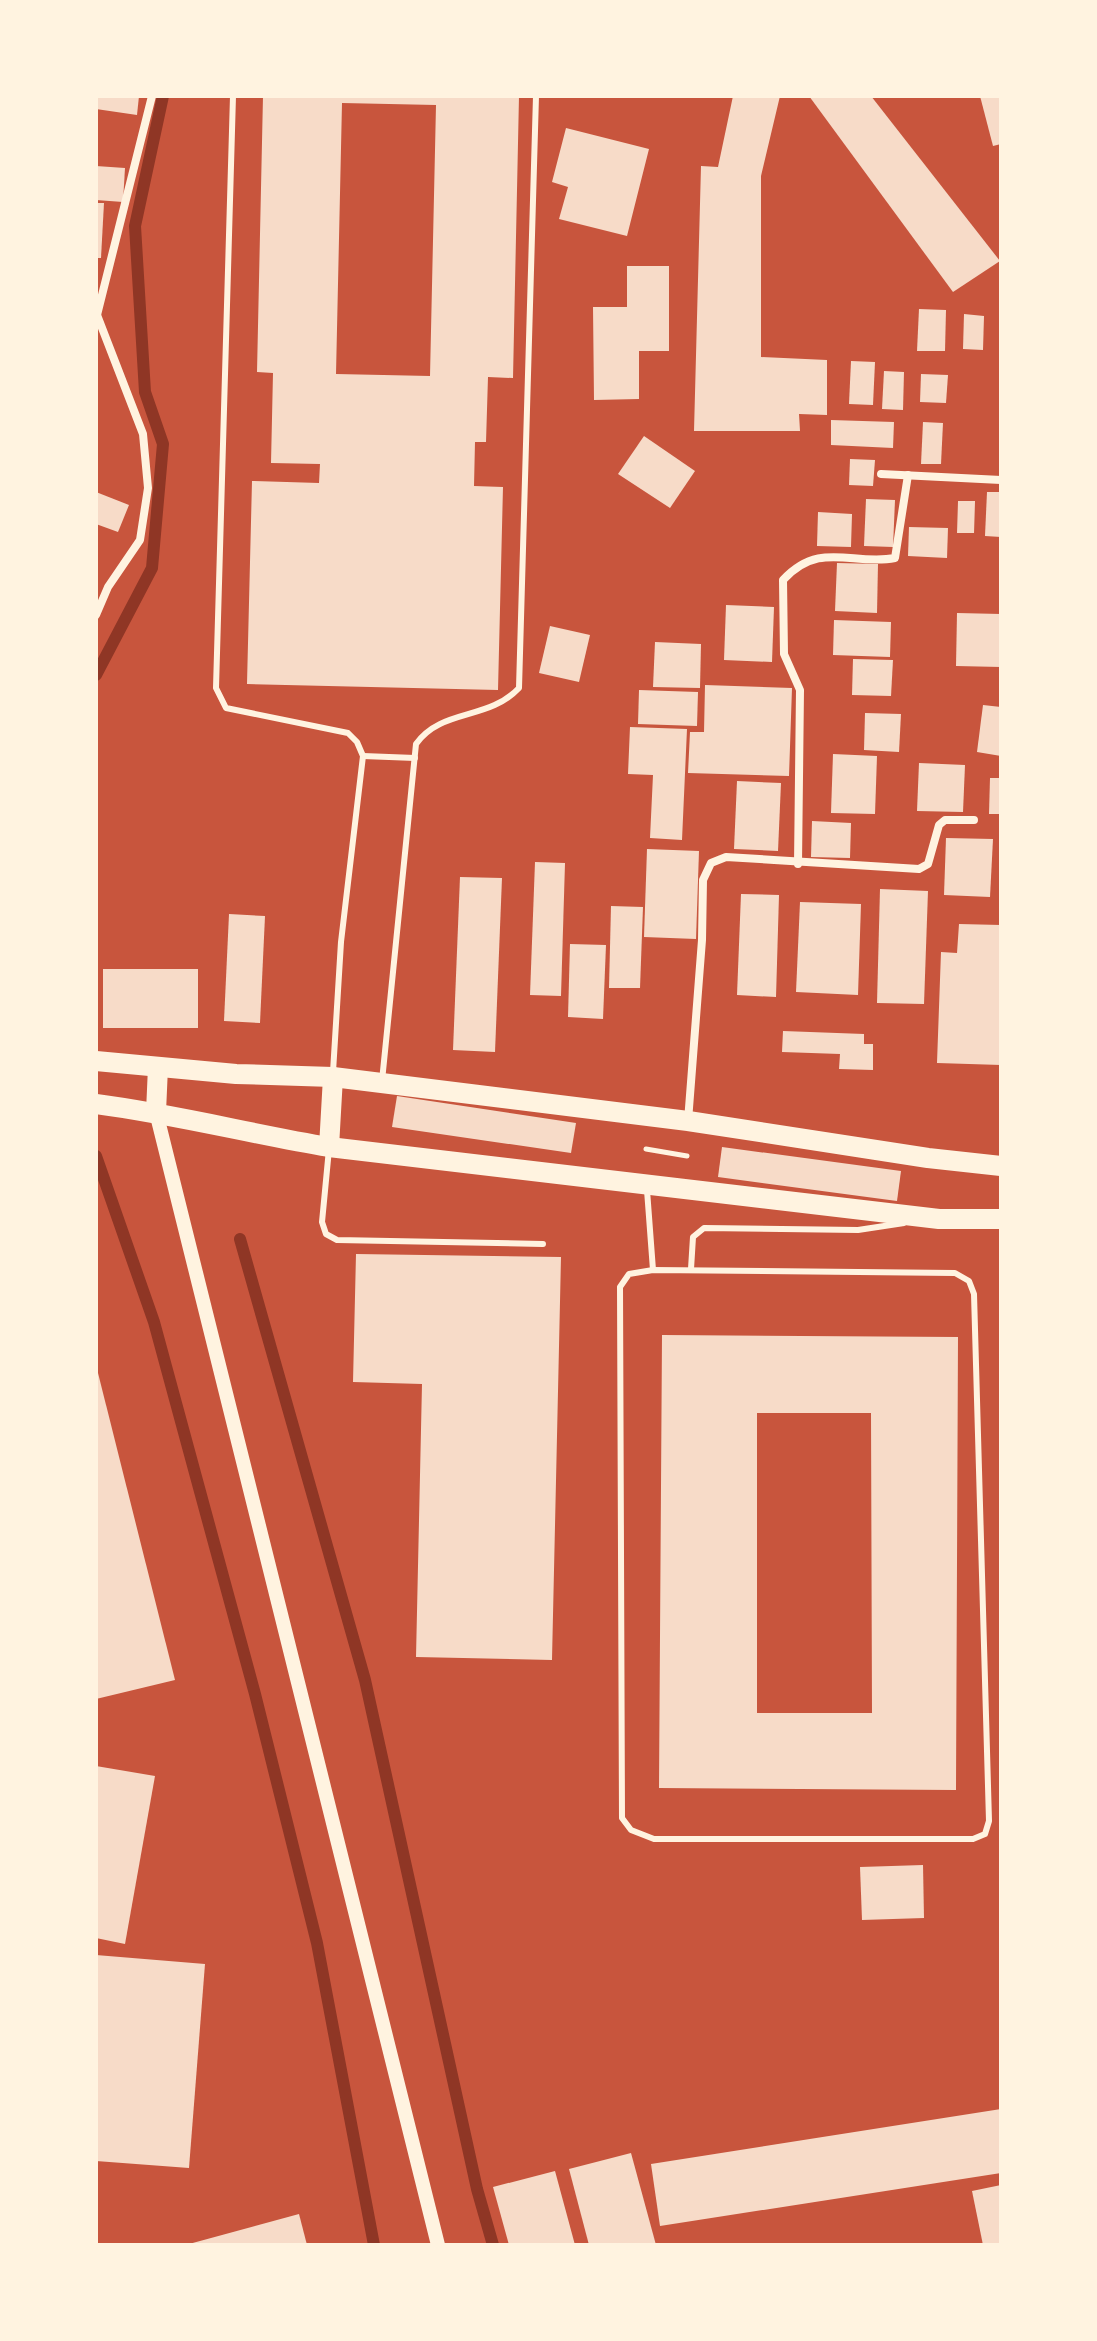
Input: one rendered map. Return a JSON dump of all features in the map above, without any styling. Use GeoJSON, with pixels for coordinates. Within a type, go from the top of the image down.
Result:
{"type":"FeatureCollection","features":[{"type":"Feature","properties":{"kind":"main road"},"geometry":{"type":"LineString","coordinates":[[96,1061],[236,1074],[333,1077],[688,1121],[1001,1166]]}},
{"type":"Feature","properties":{"kind":"main road"},"geometry":{"type":"LineString","coordinates":[[156,1112],[158,1067]]}},
{"type":"Feature","properties":{"kind":"main road"},"geometry":{"type":"LineString","coordinates":[[329,1147],[333,1077]]}},
{"type":"Feature","properties":{"kind":"main road"},"geometry":{"type":"LineString","coordinates":[[96,1104],[156,1112],[230,1130],[329,1147],[939,1219],[1001,1219]]}},
{"type":"Feature","properties":{"kind":"street"},"geometry":{"type":"LineString","coordinates":[[96,615],[108,587],[140,540],[148,488],[143,434],[120,382],[97,315],[152,96]]}},
{"type":"Feature","properties":{"kind":"street"},"geometry":{"type":"LineString","coordinates":[[881,474],[1001,480]]}},
{"type":"Feature","properties":{"kind":"street"},"geometry":{"type":"LineString","coordinates":[[798,864],[800,690],[784,654],[783,580],[792,570],[823,556],[895,558],[908,475]]}},
{"type":"Feature","properties":{"kind":"street"},"geometry":{"type":"LineString","coordinates":[[688,1121],[706,872],[711,863],[726,857],[798,864],[919,869],[928,864],[932,856],[939,825],[949,819],[974,820]]}},
{"type":"Feature","properties":{"kind":"street"},"geometry":{"type":"LineString","coordinates":[[156,1112],[438,2245]]}},
{"type":"Feature","properties":{"kind":"lane"},"geometry":{"type":"LineString","coordinates":[[233,96],[216,688],[226,708],[247,715],[348,733],[363,756],[341,942],[333,1077]]}},
{"type":"Feature","properties":{"kind":"lane"},"geometry":{"type":"LineString","coordinates":[[381,1083],[416,744],[436,724],[492,709],[506,702],[519,688],[536,96]]}},
{"type":"Feature","properties":{"kind":"lane"},"geometry":{"type":"LineString","coordinates":[[363,756],[415,758]]}},
{"type":"Feature","properties":{"kind":"lane"},"geometry":{"type":"LineString","coordinates":[[329,1147],[322,1222],[326,1234],[337,1240],[543,1244]]}},
{"type":"Feature","properties":{"kind":"lane"},"geometry":{"type":"LineString","coordinates":[[646,1184],[653,1270]]}},
{"type":"Feature","properties":{"kind":"lane"},"geometry":{"type":"LineString","coordinates":[[691,1269],[693,1237],[697,1230],[704,1228],[858,1230],[939,1219]]}},
{"type":"Feature","properties":{"kind":"lane"},"geometry":{"type":"LineString","coordinates":[[653,1270],[955,1273],[969,1281],[975,1310],[989,1821],[985,1834],[973,1839],[654,1839],[631,1830],[622,1818],[620,1287],[629,1274],[653,1270]]}},
{"type":"Feature","properties":{"kind":"path"},"geometry":{"type":"LineString","coordinates":[[642,1149],[689,1156]]}},
{"type":"Feature","properties":{"kind":"building"},"geometry":{"type":"Polygon","coordinates":[[[96,96],[139,96],[137,115],[96,109],[96,96]]]}},
{"type":"Feature","properties":{"kind":"building"},"geometry":{"type":"Polygon","coordinates":[[[263,96],[519,96],[513,378],[488,377],[486,442],[475,442],[474,486],[503,487],[498,690],[247,684],[252,481],[319,483],[320,464],[271,463],[273,373],[257,372],[263,96]],[[342,103],[336,374],[430,376],[436,105],[342,103]]]}},
{"type":"Feature","properties":{"kind":"building"},"geometry":{"type":"Polygon","coordinates":[[[733,96],[780,96],[761,176],[761,357],[827,360],[827,415],[799,414],[800,431],[694,431],[701,166],[718,167],[733,96]]]}},
{"type":"Feature","properties":{"kind":"building"},"geometry":{"type":"Polygon","coordinates":[[[809,96],[871,96],[1000,261],[953,292],[809,96]]]}},
{"type":"Feature","properties":{"kind":"building"},"geometry":{"type":"Polygon","coordinates":[[[980,96],[1001,96],[1001,144],[993,146],[980,96]]]}},
{"type":"Feature","properties":{"kind":"building"},"geometry":{"type":"Polygon","coordinates":[[[566,128],[649,149],[627,236],[559,219],[568,187],[552,182],[566,128]]]}},
{"type":"Feature","properties":{"kind":"building"},"geometry":{"type":"Polygon","coordinates":[[[96,166],[125,168],[123,202],[96,200],[96,166]]]}},
{"type":"Feature","properties":{"kind":"building"},"geometry":{"type":"Polygon","coordinates":[[[96,203],[104,203],[101,258],[96,258],[96,203]]]}},
{"type":"Feature","properties":{"kind":"building"},"geometry":{"type":"Polygon","coordinates":[[[627,266],[669,266],[669,351],[639,351],[639,399],[594,400],[593,307],[627,307],[627,266]]]}},
{"type":"Feature","properties":{"kind":"building"},"geometry":{"type":"Polygon","coordinates":[[[919,309],[946,310],[945,351],[917,351],[919,309]]]}},
{"type":"Feature","properties":{"kind":"building"},"geometry":{"type":"Polygon","coordinates":[[[964,314],[984,316],[983,350],[963,349],[964,314]]]}},
{"type":"Feature","properties":{"kind":"building"},"geometry":{"type":"Polygon","coordinates":[[[851,361],[875,362],[873,405],[849,404],[851,361]]]}},
{"type":"Feature","properties":{"kind":"building"},"geometry":{"type":"Polygon","coordinates":[[[884,371],[904,372],[903,410],[882,409],[884,371]]]}},
{"type":"Feature","properties":{"kind":"building"},"geometry":{"type":"Polygon","coordinates":[[[921,374],[948,375],[946,403],[920,402],[921,374]]]}},
{"type":"Feature","properties":{"kind":"building"},"geometry":{"type":"Polygon","coordinates":[[[831,420],[894,422],[893,448],[831,445],[831,420]]]}},
{"type":"Feature","properties":{"kind":"building"},"geometry":{"type":"Polygon","coordinates":[[[923,422],[943,423],[941,464],[921,464],[923,422]]]}},
{"type":"Feature","properties":{"kind":"building"},"geometry":{"type":"Polygon","coordinates":[[[644,436],[695,471],[670,508],[618,474],[644,436]]]}},
{"type":"Feature","properties":{"kind":"building"},"geometry":{"type":"Polygon","coordinates":[[[850,459],[875,460],[873,486],[849,485],[850,459]]]}},
{"type":"Feature","properties":{"kind":"building"},"geometry":{"type":"Polygon","coordinates":[[[96,492],[129,505],[118,532],[96,524],[96,492]]]}},
{"type":"Feature","properties":{"kind":"building"},"geometry":{"type":"Polygon","coordinates":[[[987,492],[1001,492],[1001,537],[985,536],[987,492]]]}},
{"type":"Feature","properties":{"kind":"building"},"geometry":{"type":"Polygon","coordinates":[[[866,499],[895,500],[893,547],[864,546],[866,499]]]}},
{"type":"Feature","properties":{"kind":"building"},"geometry":{"type":"Polygon","coordinates":[[[958,501],[975,501],[974,533],[957,533],[958,501]]]}},
{"type":"Feature","properties":{"kind":"building"},"geometry":{"type":"Polygon","coordinates":[[[818,512],[852,514],[851,547],[817,546],[818,512]]]}},
{"type":"Feature","properties":{"kind":"building"},"geometry":{"type":"Polygon","coordinates":[[[909,527],[948,528],[947,558],[908,556],[909,527]]]}},
{"type":"Feature","properties":{"kind":"building"},"geometry":{"type":"Polygon","coordinates":[[[837,563],[878,564],[877,613],[835,611],[837,563]]]}},
{"type":"Feature","properties":{"kind":"building"},"geometry":{"type":"Polygon","coordinates":[[[726,605],[774,607],[772,662],[724,660],[726,605]]]}},
{"type":"Feature","properties":{"kind":"building"},"geometry":{"type":"Polygon","coordinates":[[[957,613],[1001,614],[1001,667],[956,666],[957,613]]]}},
{"type":"Feature","properties":{"kind":"building"},"geometry":{"type":"Polygon","coordinates":[[[834,620],[891,622],[890,657],[833,655],[834,620]]]}},
{"type":"Feature","properties":{"kind":"building"},"geometry":{"type":"Polygon","coordinates":[[[550,626],[590,635],[579,682],[539,673],[550,626]]]}},
{"type":"Feature","properties":{"kind":"building"},"geometry":{"type":"Polygon","coordinates":[[[655,642],[701,644],[700,688],[653,687],[655,642]]]}},
{"type":"Feature","properties":{"kind":"building"},"geometry":{"type":"Polygon","coordinates":[[[853,659],[893,660],[891,696],[852,695],[853,659]]]}},
{"type":"Feature","properties":{"kind":"building"},"geometry":{"type":"Polygon","coordinates":[[[705,685],[792,688],[789,776],[688,773],[690,732],[704,732],[705,685]]]}},
{"type":"Feature","properties":{"kind":"building"},"geometry":{"type":"Polygon","coordinates":[[[639,690],[698,692],[697,726],[638,724],[639,690]]]}},
{"type":"Feature","properties":{"kind":"building"},"geometry":{"type":"Polygon","coordinates":[[[983,705],[1001,707],[1001,756],[977,752],[983,705]]]}},
{"type":"Feature","properties":{"kind":"building"},"geometry":{"type":"Polygon","coordinates":[[[865,713],[901,714],[899,752],[864,750],[865,713]]]}},
{"type":"Feature","properties":{"kind":"building"},"geometry":{"type":"Polygon","coordinates":[[[630,727],[687,729],[682,840],[650,838],[653,775],[628,774],[630,727]]]}},
{"type":"Feature","properties":{"kind":"building"},"geometry":{"type":"Polygon","coordinates":[[[833,754],[877,756],[875,814],[831,813],[833,754]]]}},
{"type":"Feature","properties":{"kind":"building"},"geometry":{"type":"Polygon","coordinates":[[[919,763],[965,765],[963,812],[917,811],[919,763]]]}},
{"type":"Feature","properties":{"kind":"building"},"geometry":{"type":"Polygon","coordinates":[[[990,778],[1001,778],[1001,814],[989,814],[990,778]]]}},
{"type":"Feature","properties":{"kind":"building"},"geometry":{"type":"Polygon","coordinates":[[[737,781],[781,783],[778,851],[734,849],[737,781]]]}},
{"type":"Feature","properties":{"kind":"building"},"geometry":{"type":"Polygon","coordinates":[[[812,821],[851,823],[850,858],[811,857],[812,821]]]}},
{"type":"Feature","properties":{"kind":"building"},"geometry":{"type":"Polygon","coordinates":[[[946,838],[993,839],[990,897],[944,895],[946,838]]]}},
{"type":"Feature","properties":{"kind":"building"},"geometry":{"type":"Polygon","coordinates":[[[647,849],[699,851],[696,939],[644,937],[647,849]]]}},
{"type":"Feature","properties":{"kind":"building"},"geometry":{"type":"Polygon","coordinates":[[[535,862],[565,863],[561,996],[530,995],[535,862]]]}},
{"type":"Feature","properties":{"kind":"building"},"geometry":{"type":"Polygon","coordinates":[[[460,877],[502,878],[495,1052],[453,1050],[460,877]]]}},
{"type":"Feature","properties":{"kind":"building"},"geometry":{"type":"Polygon","coordinates":[[[880,889],[928,891],[924,1004],[877,1003],[880,889]]]}},
{"type":"Feature","properties":{"kind":"building"},"geometry":{"type":"Polygon","coordinates":[[[741,894],[779,895],[776,997],[737,995],[741,894]]]}},
{"type":"Feature","properties":{"kind":"building"},"geometry":{"type":"Polygon","coordinates":[[[800,902],[861,904],[858,995],[796,992],[800,902]]]}},
{"type":"Feature","properties":{"kind":"building"},"geometry":{"type":"Polygon","coordinates":[[[611,906],[643,907],[640,988],[609,988],[611,906]]]}},
{"type":"Feature","properties":{"kind":"building"},"geometry":{"type":"Polygon","coordinates":[[[229,914],[265,916],[260,1023],[224,1021],[229,914]]]}},
{"type":"Feature","properties":{"kind":"building"},"geometry":{"type":"Polygon","coordinates":[[[959,924],[1001,925],[1001,1065],[937,1063],[941,952],[957,953],[959,924]]]}},
{"type":"Feature","properties":{"kind":"building"},"geometry":{"type":"Polygon","coordinates":[[[570,944],[606,945],[603,1019],[568,1017],[570,944]]]}},
{"type":"Feature","properties":{"kind":"building"},"geometry":{"type":"Polygon","coordinates":[[[103,969],[198,969],[198,1028],[103,1028],[103,969]]]}},
{"type":"Feature","properties":{"kind":"building"},"geometry":{"type":"Polygon","coordinates":[[[783,1031],[864,1034],[864,1044],[873,1044],[873,1070],[839,1069],[840,1054],[782,1052],[783,1031]]]}},
{"type":"Feature","properties":{"kind":"building"},"geometry":{"type":"Polygon","coordinates":[[[397,1096],[576,1123],[571,1153],[392,1127],[397,1096]]]}},
{"type":"Feature","properties":{"kind":"building"},"geometry":{"type":"Polygon","coordinates":[[[722,1147],[901,1171],[897,1201],[718,1177],[722,1147]]]}},
{"type":"Feature","properties":{"kind":"building"},"geometry":{"type":"Polygon","coordinates":[[[356,1254],[561,1257],[552,1660],[416,1657],[422,1384],[353,1382],[356,1254]]]}},
{"type":"Feature","properties":{"kind":"building"},"geometry":{"type":"Polygon","coordinates":[[[662,1335],[958,1337],[956,1790],[659,1788],[662,1335]],[[757,1413],[757,1713],[872,1713],[871,1413],[757,1413]]]}},
{"type":"Feature","properties":{"kind":"building"},"geometry":{"type":"Polygon","coordinates":[[[96,1365],[175,1680],[96,1699],[96,1365]]]}},
{"type":"Feature","properties":{"kind":"building"},"geometry":{"type":"Polygon","coordinates":[[[96,1766],[155,1776],[125,1944],[96,1938],[96,1766]]]}},
{"type":"Feature","properties":{"kind":"building"},"geometry":{"type":"Polygon","coordinates":[[[923,1865],[924,1918],[862,1920],[860,1867],[923,1865]]]}},
{"type":"Feature","properties":{"kind":"building"},"geometry":{"type":"Polygon","coordinates":[[[96,1955],[205,1964],[189,2168],[96,2161],[96,1955]]]}},
{"type":"Feature","properties":{"kind":"building"},"geometry":{"type":"Polygon","coordinates":[[[1001,2109],[1001,2173],[660,2226],[651,2164],[1001,2109]]]}},
{"type":"Feature","properties":{"kind":"building"},"geometry":{"type":"Polygon","coordinates":[[[631,2153],[656,2245],[589,2245],[569,2169],[631,2153]]]}},
{"type":"Feature","properties":{"kind":"building"},"geometry":{"type":"Polygon","coordinates":[[[555,2171],[575,2245],[509,2245],[493,2187],[555,2171]]]}},
{"type":"Feature","properties":{"kind":"building"},"geometry":{"type":"Polygon","coordinates":[[[1001,2185],[1001,2245],[983,2245],[972,2191],[1001,2185]]]}},
{"type":"Feature","properties":{"kind":"building"},"geometry":{"type":"Polygon","coordinates":[[[299,2214],[307,2245],[189,2245],[189,2244],[299,2214]]]}},
{"type":"Feature","properties":{"kind":"waterway"},"geometry":{"type":"LineString","coordinates":[[96,675],[152,568],[163,444],[145,392],[135,226],[163,96]]}},
{"type":"Feature","properties":{"kind":"waterway"},"geometry":{"type":"LineString","coordinates":[[96,1156],[154,1322],[255,1694],[317,1943],[374,2245]]}},
{"type":"Feature","properties":{"kind":"waterway"},"geometry":{"type":"LineString","coordinates":[[240,1239],[365,1680],[477,2189],[493,2245]]}}]}
